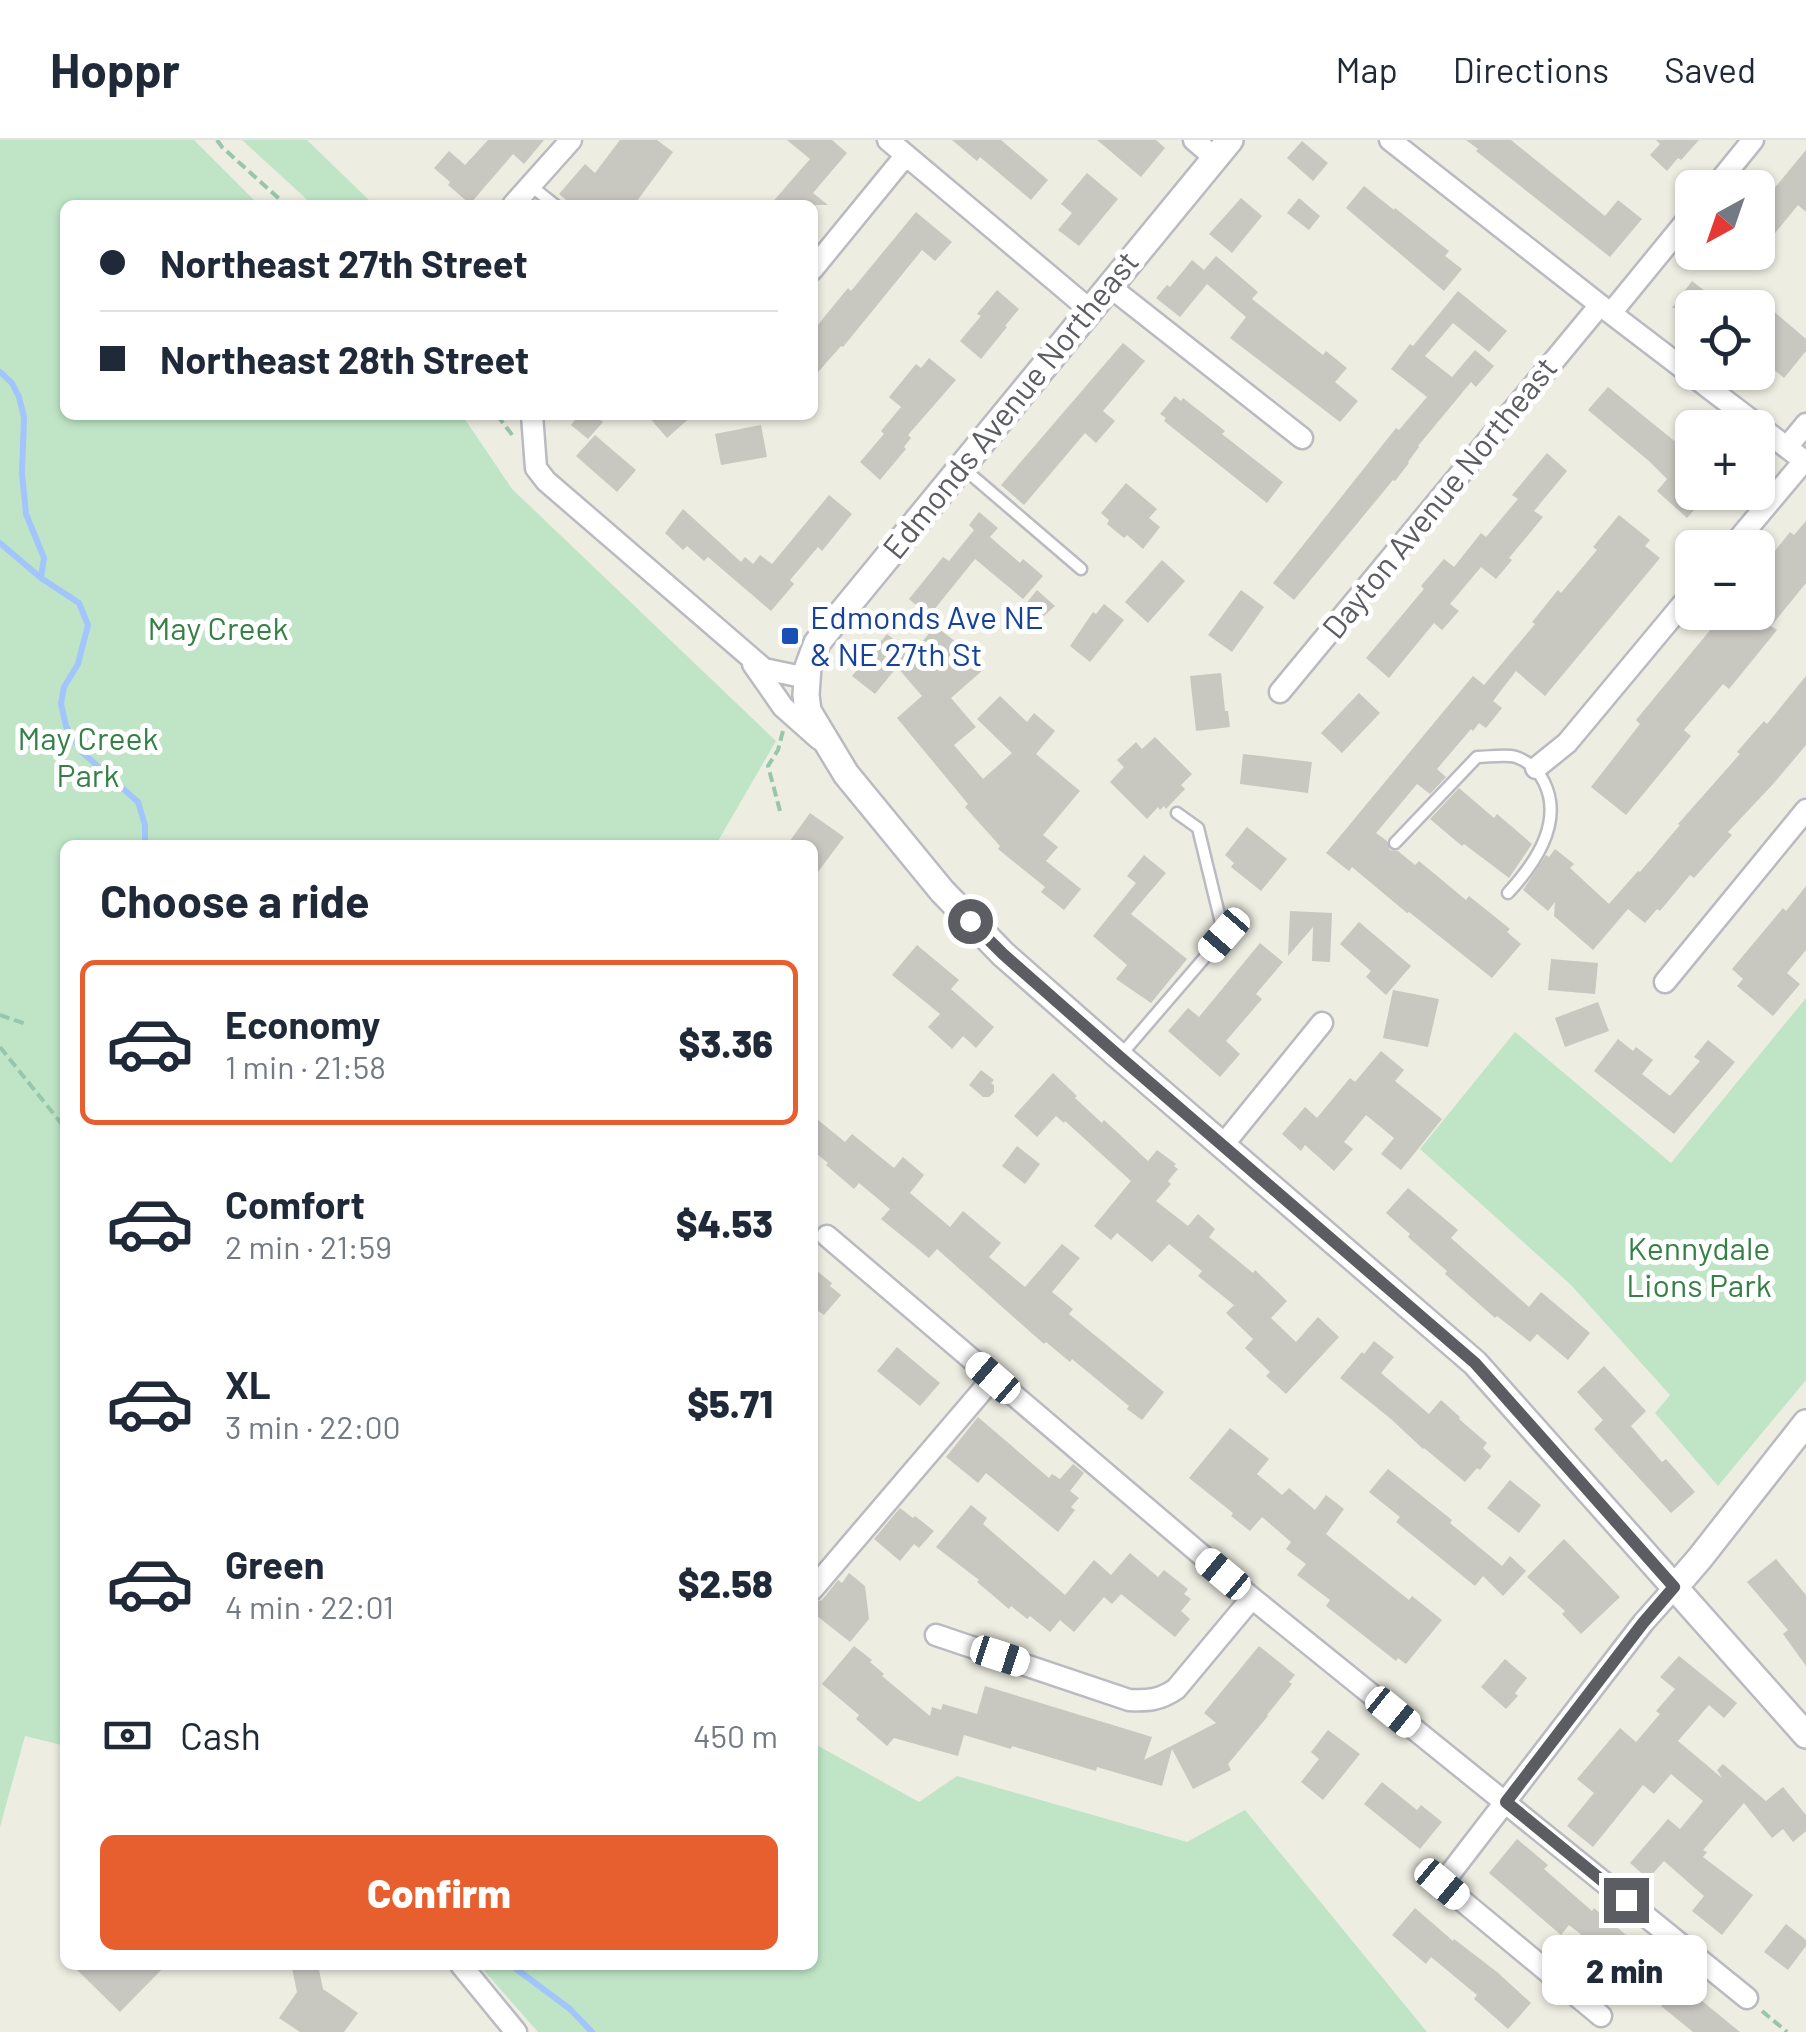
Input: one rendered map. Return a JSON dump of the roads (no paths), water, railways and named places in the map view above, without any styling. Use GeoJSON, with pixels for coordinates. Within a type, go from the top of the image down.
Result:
{"type":"FeatureCollection","features":[{"type":"Feature","properties":{"kind":"street"},"geometry":{"type":"LineString","coordinates":[[518,200],[572,140]]}},
{"type":"Feature","properties":{"kind":"street"},"geometry":{"type":"LineString","coordinates":[[888,140],[1090,310]]}},
{"type":"Feature","properties":{"kind":"street"},"geometry":{"type":"LineString","coordinates":[[1194,140],[1222,149]]}},
{"type":"Feature","properties":{"kind":"street"},"geometry":{"type":"LineString","coordinates":[[1390,140],[1805,462],[1746,530]]}},
{"type":"Feature","properties":{"kind":"street"},"geometry":{"type":"LineString","coordinates":[[1729,170],[1753,140]]}},
{"type":"Feature","properties":{"kind":"street","name":"Edmonds Avenue Northeast"},"geometry":{"type":"LineString","coordinates":[[807,678],[817,643],[1222,149]]}},
{"type":"Feature","properties":{"kind":"street"},"geometry":{"type":"LineString","coordinates":[[818,263],[906,156]]}},
{"type":"Feature","properties":{"kind":"street","name":"Dayton Avenue Northeast"},"geometry":{"type":"LineString","coordinates":[[1280,692],[1605,309],[1675,233]]}},
{"type":"Feature","properties":{"kind":"street"},"geometry":{"type":"LineString","coordinates":[[1110,286],[1302,438]]}},
{"type":"Feature","properties":{"kind":"street"},"geometry":{"type":"LineString","coordinates":[[532,420],[536,468],[546,482],[764,669],[807,678],[808,711],[846,774],[942,892],[1003,954],[1475,1363],[1806,1734]]}},
{"type":"Feature","properties":{"kind":"street"},"geometry":{"type":"LineString","coordinates":[[1787,447],[1806,424]]}},
{"type":"Feature","properties":{"kind":"street"},"geometry":{"type":"LineString","coordinates":[[1536,768],[1566,743],[1675,613]]}},
{"type":"Feature","properties":{"kind":"street"},"geometry":{"type":"LineString","coordinates":[[746,654],[783,707],[829,747]]}},
{"type":"Feature","properties":{"kind":"street"},"geometry":{"type":"LineString","coordinates":[[1665,982],[1806,810]]}},
{"type":"Feature","properties":{"kind":"street"},"geometry":{"type":"LineString","coordinates":[[1223,1145],[1322,1023]]}},
{"type":"Feature","properties":{"kind":"street"},"geometry":{"type":"LineString","coordinates":[[827,1236],[1252,1598],[1748,1998]]}},
{"type":"Feature","properties":{"kind":"street"},"geometry":{"type":"LineString","coordinates":[[818,1583],[993,1378]]}},
{"type":"Feature","properties":{"kind":"street"},"geometry":{"type":"LineString","coordinates":[[1600,2016],[1442,1884],[1643,1623],[1802,1437]]}},
{"type":"Feature","properties":{"kind":"street"},"geometry":{"type":"LineString","coordinates":[[936,1635],[1130,1700],[1149,1701],[1176,1689],[1252,1598]]}},
{"type":"Feature","properties":{"kind":"street"},"geometry":{"type":"LineString","coordinates":[[465,1970],[516,2032]]}},
{"type":"Feature","properties":{"kind":"lane"},"geometry":{"type":"LineString","coordinates":[[531,185],[548,200]]}},
{"type":"Feature","properties":{"kind":"lane"},"geometry":{"type":"LineString","coordinates":[[961,467],[1081,569]]}},
{"type":"Feature","properties":{"kind":"lane"},"geometry":{"type":"LineString","coordinates":[[1395,843],[1477,757],[1514,756],[1536,768],[1551,804],[1543,844],[1508,893]]}},
{"type":"Feature","properties":{"kind":"lane"},"geometry":{"type":"LineString","coordinates":[[1120,1057],[1224,935],[1198,828],[1177,813]]}},
{"type":"Feature","properties":{"kind":"waterway"},"geometry":{"type":"LineString","coordinates":[[0,372],[12,383],[24,417],[22,473],[26,514],[44,558],[41,578]]}},
{"type":"Feature","properties":{"kind":"waterway","name":"May Creek"},"geometry":{"type":"LineString","coordinates":[[0,543],[41,578],[79,603],[88,625],[78,664],[64,687],[61,704],[66,726],[82,752],[138,802],[145,840]]}},
{"type":"Feature","properties":{"kind":"waterway","name":"May Creek"},"geometry":{"type":"LineString","coordinates":[[518,1970],[570,2009],[592,2032]]}},
{"type":"Feature","properties":{"kind":"place","name":"Edmonds Ave NE & NE 27th St"},"geometry":{"type":"Point","coordinates":[790,636]}},
{"type":"Feature","properties":{"kind":"park label","name":"May Creek Park"},"geometry":{"type":"Point","coordinates":[88,758]}},
{"type":"Feature","properties":{"kind":"park label","name":"Kennydale Lions Park"},"geometry":{"type":"Point","coordinates":[1699,1268]}}]}
